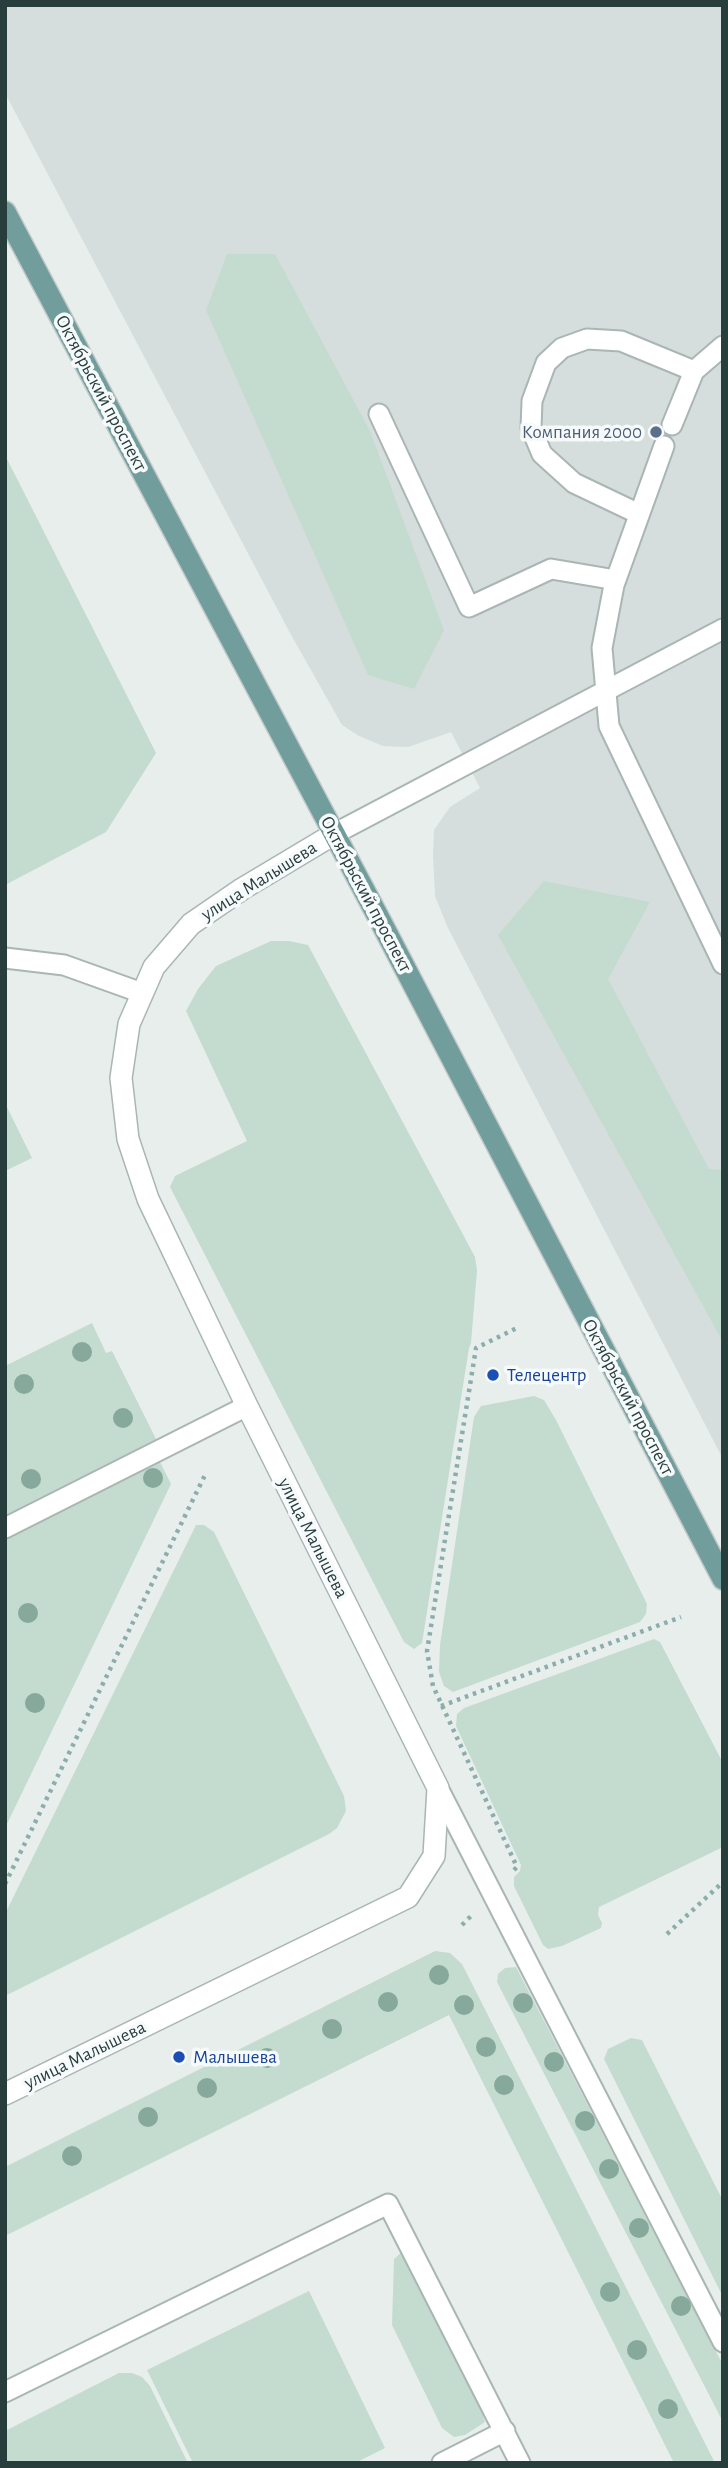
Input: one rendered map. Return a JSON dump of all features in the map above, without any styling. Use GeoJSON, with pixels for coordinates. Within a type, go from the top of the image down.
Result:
{"type":"FeatureCollection","features":[{"type":"Feature","properties":{"kind":"main road","name":"Октябрьский проспект"},"geometry":{"type":"LineString","coordinates":[[5,212],[723,1578]]}},
{"type":"Feature","properties":{"kind":"street","name":"улица Малышева"},"geometry":{"type":"LineString","coordinates":[[5,2094],[408,1897],[435,1856],[438,1788],[247,1406],[148,1199],[128,1139],[121,1078],[129,1024],[154,967],[191,925],[242,888],[334,834]]}},
{"type":"Feature","properties":{"kind":"lane"},"geometry":{"type":"LineString","coordinates":[[639,514],[574,483],[542,454],[531,428],[532,401],[546,363],[562,348],[587,339],[621,341],[694,371]]}},
{"type":"Feature","properties":{"kind":"lane"},"geometry":{"type":"LineString","coordinates":[[672,425],[694,371],[723,346]]}},
{"type":"Feature","properties":{"kind":"lane"},"geometry":{"type":"LineString","coordinates":[[379,414],[469,607],[551,569],[616,580]]}},
{"type":"Feature","properties":{"kind":"lane"},"geometry":{"type":"LineString","coordinates":[[664,446],[616,580],[602,648],[609,726],[723,964]]}},
{"type":"Feature","properties":{"kind":"lane"},"geometry":{"type":"LineString","coordinates":[[334,834],[723,629]]}},
{"type":"Feature","properties":{"kind":"lane"},"geometry":{"type":"LineString","coordinates":[[5,958],[64,965],[142,993]]}},
{"type":"Feature","properties":{"kind":"lane"},"geometry":{"type":"LineString","coordinates":[[5,1528],[247,1406]]}},
{"type":"Feature","properties":{"kind":"lane"},"geometry":{"type":"LineString","coordinates":[[438,1788],[723,2342]]}},
{"type":"Feature","properties":{"kind":"lane"},"geometry":{"type":"LineString","coordinates":[[5,2392],[388,2204],[520,2463]]}},
{"type":"Feature","properties":{"kind":"lane"},"geometry":{"type":"LineString","coordinates":[[442,2463],[505,2431]]}},
{"type":"Feature","properties":{"kind":"path"},"geometry":{"type":"LineString","coordinates":[[462,1925],[517,1867],[441,1706],[431,1678],[427,1651],[476,1348],[519,1327]]}},
{"type":"Feature","properties":{"kind":"path"},"geometry":{"type":"LineString","coordinates":[[5,1884],[205,1475]]}},
{"type":"Feature","properties":{"kind":"path"},"geometry":{"type":"LineString","coordinates":[[441,1706],[681,1617]]}},
{"type":"Feature","properties":{"kind":"path"},"geometry":{"type":"LineString","coordinates":[[667,1934],[723,1882]]}},
{"type":"Feature","properties":{"kind":"shaded area"},"geometry":{"type":"Polygon","coordinates":[[[5,5],[723,5],[723,1459],[448,928],[435,896],[434,830],[450,807],[480,788],[451,732],[408,747],[383,746],[342,725],[289,631],[5,93],[5,5]]]}},
{"type":"Feature","properties":{"kind":"green space"},"geometry":{"type":"Polygon","coordinates":[[[227,254],[275,254],[370,431],[444,630],[414,689],[368,675],[206,310],[227,254]]]}},
{"type":"Feature","properties":{"kind":"green space"},"geometry":{"type":"Polygon","coordinates":[[[5,455],[156,753],[106,832],[5,885],[5,455]]]}},
{"type":"Feature","properties":{"kind":"green space"},"geometry":{"type":"Polygon","coordinates":[[[544,881],[650,902],[608,979],[709,1169],[723,1170],[723,1342],[498,935],[544,881]]]}},
{"type":"Feature","properties":{"kind":"green space"},"geometry":{"type":"Polygon","coordinates":[[[271,941],[308,945],[475,1257],[477,1270],[471,1343],[422,1643],[414,1649],[404,1642],[170,1187],[175,1176],[247,1141],[186,1011],[198,989],[216,966],[271,941]]]}},
{"type":"Feature","properties":{"kind":"green space"},"geometry":{"type":"Polygon","coordinates":[[[5,1103],[32,1158],[5,1171],[5,1103]]]}},
{"type":"Feature","properties":{"kind":"green space"},"geometry":{"type":"Polygon","coordinates":[[[92,1323],[106,1353],[112,1351],[157,1441],[5,1518],[5,1363],[7,1365],[92,1323]]]}},
{"type":"Feature","properties":{"kind":"green space"},"geometry":{"type":"Polygon","coordinates":[[[534,1396],[544,1400],[556,1420],[647,1604],[646,1614],[640,1622],[453,1692],[444,1686],[439,1672],[440,1645],[474,1417],[481,1406],[534,1396]]]}},
{"type":"Feature","properties":{"kind":"green space"},"geometry":{"type":"Polygon","coordinates":[[[159,1460],[171,1484],[5,1828],[5,1540],[159,1460]]]}},
{"type":"Feature","properties":{"kind":"green space"},"geometry":{"type":"Polygon","coordinates":[[[196,1525],[204,1525],[214,1532],[344,1796],[346,1811],[337,1828],[329,1834],[5,1996],[5,1914],[196,1525]]]}},
{"type":"Feature","properties":{"kind":"green space"},"geometry":{"type":"Polygon","coordinates":[[[654,1639],[660,1642],[723,1763],[723,1847],[599,1907],[601,1928],[562,1946],[548,1949],[543,1945],[514,1886],[514,1877],[520,1871],[521,1865],[456,1726],[457,1714],[464,1708],[654,1639]]]}},
{"type":"Feature","properties":{"kind":"green space"},"geometry":{"type":"Polygon","coordinates":[[[435,1951],[450,1953],[462,1964],[715,2463],[674,2463],[449,2015],[5,2236],[5,2167],[435,1951]]]}},
{"type":"Feature","properties":{"kind":"green space"},"geometry":{"type":"Polygon","coordinates":[[[516,1967],[723,2365],[723,2422],[497,1982],[498,1974],[505,1968],[516,1967]]]}},
{"type":"Feature","properties":{"kind":"green space"},"geometry":{"type":"Polygon","coordinates":[[[631,2038],[642,2040],[723,2201],[723,2297],[604,2059],[608,2049],[631,2038]]]}},
{"type":"Feature","properties":{"kind":"green space"},"geometry":{"type":"Polygon","coordinates":[[[402,2252],[476,2394],[485,2422],[465,2435],[454,2437],[442,2428],[392,2325],[394,2259],[402,2252]]]}},
{"type":"Feature","properties":{"kind":"green space"},"geometry":{"type":"Polygon","coordinates":[[[309,2291],[385,2448],[355,2463],[193,2463],[147,2370],[309,2291]]]}},
{"type":"Feature","properties":{"kind":"green space"},"geometry":{"type":"Polygon","coordinates":[[[119,2373],[132,2373],[142,2377],[150,2386],[188,2463],[5,2463],[5,2431],[119,2373]]]}},
{"type":"Feature","properties":{"kind":"place","name":"Компания 2000"},"geometry":{"type":"Point","coordinates":[656,432]}},
{"type":"Feature","properties":{"kind":"place","name":"Телецентр"},"geometry":{"type":"Point","coordinates":[493,1375]}},
{"type":"Feature","properties":{"kind":"place","name":"Малышева"},"geometry":{"type":"Point","coordinates":[179,2057]}}]}
